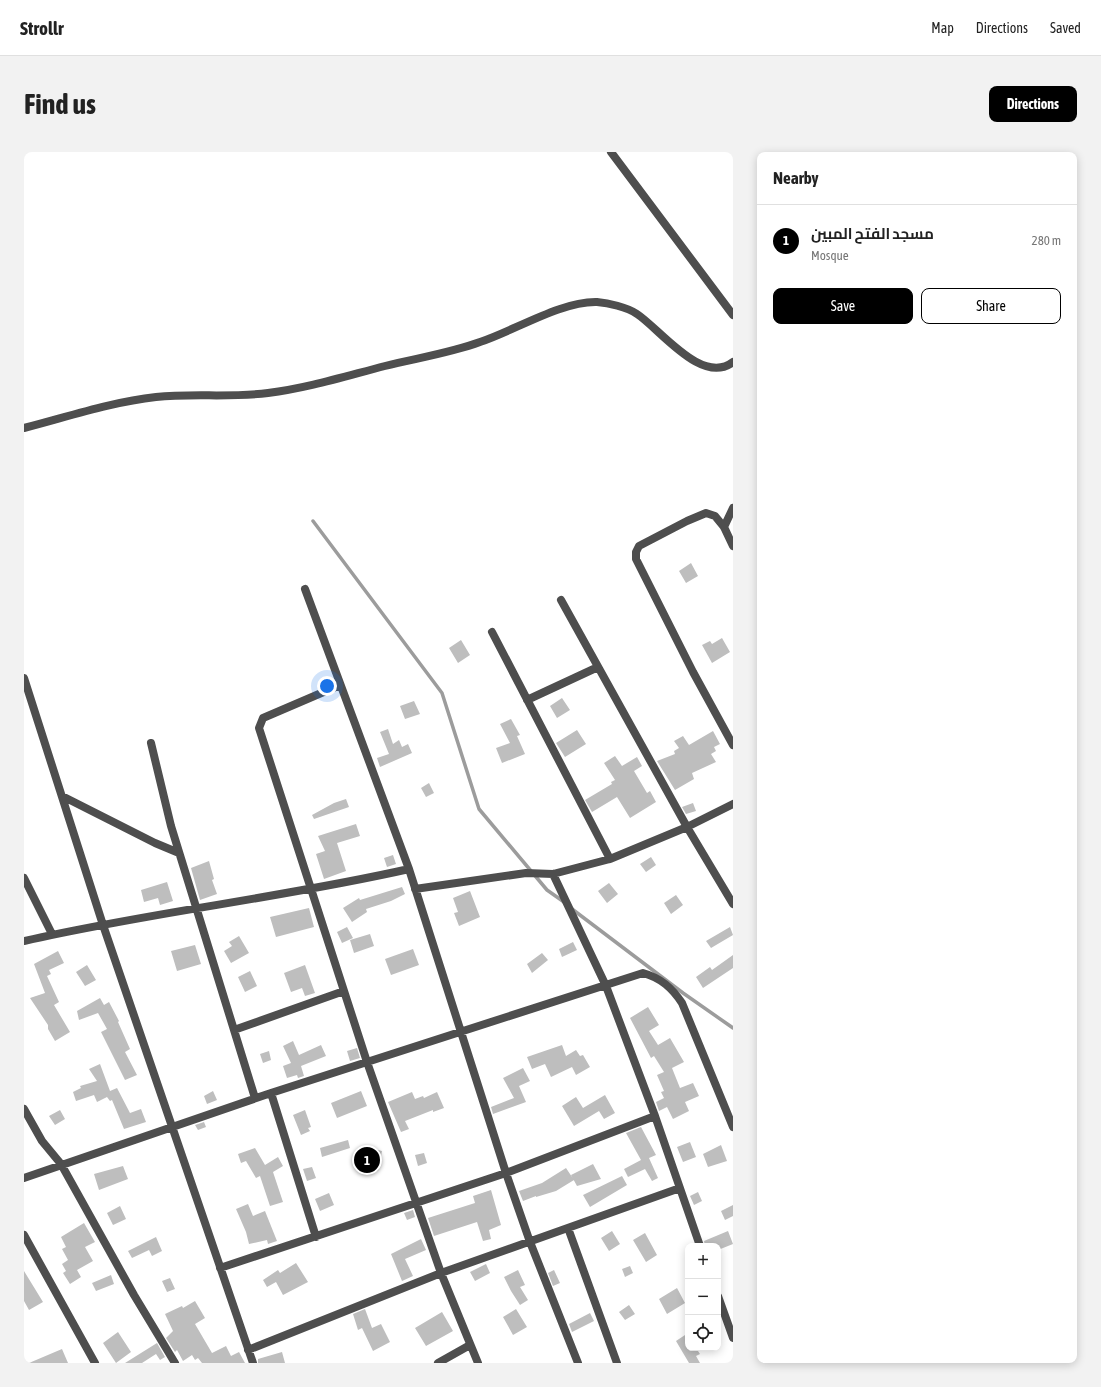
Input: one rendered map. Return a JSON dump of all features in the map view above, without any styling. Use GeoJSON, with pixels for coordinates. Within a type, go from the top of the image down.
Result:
{"type":"FeatureCollection","features":[{"type":"Feature","properties":{"kind":"street"},"geometry":{"type":"LineString","coordinates":[[611,152],[733,315]]}},
{"type":"Feature","properties":{"kind":"street"},"geometry":{"type":"LineString","coordinates":[[24,428],[116,404],[154,397],[187,395],[241,396],[294,390],[480,343],[547,315],[573,306],[597,302],[636,313],[671,344],[700,365],[714,369],[728,366],[733,362]]}},
{"type":"Feature","properties":{"kind":"street"},"geometry":{"type":"LineString","coordinates":[[724,527],[733,508]]}},
{"type":"Feature","properties":{"kind":"street"},"geometry":{"type":"LineString","coordinates":[[733,546],[724,527],[715,516],[706,513],[687,521],[639,546],[636,552],[636,559],[692,672],[733,745]]}},
{"type":"Feature","properties":{"kind":"street"},"geometry":{"type":"LineString","coordinates":[[305,589],[409,869],[506,1173],[530,1242],[578,1363]]}},
{"type":"Feature","properties":{"kind":"street"},"geometry":{"type":"LineString","coordinates":[[561,600],[687,827],[733,904]]}},
{"type":"Feature","properties":{"kind":"street"},"geometry":{"type":"LineString","coordinates":[[492,632],[610,859]]}},
{"type":"Feature","properties":{"kind":"street"},"geometry":{"type":"LineString","coordinates":[[528,700],[598,667]]}},
{"type":"Feature","properties":{"kind":"street"},"geometry":{"type":"LineString","coordinates":[[24,678],[103,925],[252,1363]]}},
{"type":"Feature","properties":{"kind":"street"},"geometry":{"type":"LineString","coordinates":[[340,685],[263,718],[259,728],[367,1062],[418,1203],[441,1273],[478,1363]]}},
{"type":"Feature","properties":{"kind":"street"},"geometry":{"type":"LineString","coordinates":[[151,743],[179,853],[255,1098]]}},
{"type":"Feature","properties":{"kind":"street"},"geometry":{"type":"LineString","coordinates":[[62,796],[134,833],[179,853]]}},
{"type":"Feature","properties":{"kind":"street"},"geometry":{"type":"LineString","coordinates":[[415,889],[526,873],[553,874],[610,859],[687,827],[733,804]]}},
{"type":"Feature","properties":{"kind":"street"},"geometry":{"type":"LineString","coordinates":[[24,941],[52,934],[196,910],[409,869]]}},
{"type":"Feature","properties":{"kind":"street"},"geometry":{"type":"LineString","coordinates":[[553,874],[606,986],[656,1116],[699,1243]]}},
{"type":"Feature","properties":{"kind":"street"},"geometry":{"type":"LineString","coordinates":[[24,878],[52,934]]}},
{"type":"Feature","properties":{"kind":"street"},"geometry":{"type":"LineString","coordinates":[[24,1178],[255,1098],[643,974],[654,976],[674,991],[682,1003],[730,1109],[733,1127]]}},
{"type":"Feature","properties":{"kind":"street"},"geometry":{"type":"LineString","coordinates":[[234,1030],[344,992]]}},
{"type":"Feature","properties":{"kind":"street"},"geometry":{"type":"LineString","coordinates":[[271,1093],[316,1237]]}},
{"type":"Feature","properties":{"kind":"street"},"geometry":{"type":"LineString","coordinates":[[24,1109],[42,1140],[61,1164],[134,1295],[175,1363]]}},
{"type":"Feature","properties":{"kind":"street"},"geometry":{"type":"LineString","coordinates":[[220,1268],[506,1173],[656,1116]]}},
{"type":"Feature","properties":{"kind":"street"},"geometry":{"type":"LineString","coordinates":[[248,1350],[441,1273],[680,1188]]}},
{"type":"Feature","properties":{"kind":"street"},"geometry":{"type":"LineString","coordinates":[[568,1228],[617,1363]]}},
{"type":"Feature","properties":{"kind":"street"},"geometry":{"type":"LineString","coordinates":[[24,1234],[95,1363]]}},
{"type":"Feature","properties":{"kind":"street"},"geometry":{"type":"LineString","coordinates":[[721,1304],[733,1338]]}},
{"type":"Feature","properties":{"kind":"street"},"geometry":{"type":"LineString","coordinates":[[438,1363],[470,1346]]}},
{"type":"Feature","properties":{"kind":"building"},"geometry":{"type":"Polygon","coordinates":[[[691,563],[698,576],[686,583],[679,571],[691,563]]]}},
{"type":"Feature","properties":{"kind":"building"},"geometry":{"type":"Polygon","coordinates":[[[722,638],[730,652],[712,663],[702,645],[710,641],[712,644],[722,638]]]}},
{"type":"Feature","properties":{"kind":"building"},"geometry":{"type":"Polygon","coordinates":[[[461,640],[470,655],[458,663],[449,648],[461,640]]]}},
{"type":"Feature","properties":{"kind":"building"},"geometry":{"type":"Polygon","coordinates":[[[562,698],[570,710],[557,718],[550,706],[562,698]]]}},
{"type":"Feature","properties":{"kind":"building"},"geometry":{"type":"Polygon","coordinates":[[[414,701],[420,714],[405,719],[400,706],[414,701]]]}},
{"type":"Feature","properties":{"kind":"building"},"geometry":{"type":"Polygon","coordinates":[[[511,719],[520,735],[517,736],[525,754],[502,763],[496,748],[510,743],[500,724],[511,719]]]}},
{"type":"Feature","properties":{"kind":"building"},"geometry":{"type":"Polygon","coordinates":[[[388,729],[393,744],[399,740],[402,747],[408,744],[412,753],[380,767],[377,758],[389,754],[380,732],[388,729]]]}},
{"type":"Feature","properties":{"kind":"building"},"geometry":{"type":"Polygon","coordinates":[[[577,730],[586,744],[565,757],[556,743],[577,730]]]}},
{"type":"Feature","properties":{"kind":"building"},"geometry":{"type":"Polygon","coordinates":[[[713,731],[720,744],[714,747],[716,751],[711,754],[716,762],[692,773],[694,779],[675,790],[657,761],[675,754],[674,751],[679,748],[674,741],[683,736],[689,745],[713,731]]]}},
{"type":"Feature","properties":{"kind":"building"},"geometry":{"type":"Polygon","coordinates":[[[615,756],[622,766],[637,757],[642,766],[634,771],[647,793],[650,791],[656,802],[630,818],[617,797],[592,812],[585,800],[612,784],[611,782],[615,780],[604,763],[615,756]]]}},
{"type":"Feature","properties":{"kind":"building"},"geometry":{"type":"Polygon","coordinates":[[[429,783],[434,793],[426,797],[421,788],[429,783]]]}},
{"type":"Feature","properties":{"kind":"building"},"geometry":{"type":"Polygon","coordinates":[[[346,799],[349,807],[314,819],[312,815],[334,803],[346,799]]]}},
{"type":"Feature","properties":{"kind":"building"},"geometry":{"type":"Polygon","coordinates":[[[693,803],[696,811],[686,814],[682,807],[693,803]]]}},
{"type":"Feature","properties":{"kind":"building"},"geometry":{"type":"Polygon","coordinates":[[[356,824],[360,836],[337,843],[346,871],[324,879],[316,854],[325,851],[318,836],[356,824]]]}},
{"type":"Feature","properties":{"kind":"building"},"geometry":{"type":"Polygon","coordinates":[[[393,855],[396,864],[387,867],[384,858],[393,855]]]}},
{"type":"Feature","properties":{"kind":"building"},"geometry":{"type":"Polygon","coordinates":[[[651,857],[656,865],[646,872],[640,864],[651,857]]]}},
{"type":"Feature","properties":{"kind":"building"},"geometry":{"type":"Polygon","coordinates":[[[209,861],[214,879],[212,880],[217,894],[200,900],[191,868],[209,861]]]}},
{"type":"Feature","properties":{"kind":"building"},"geometry":{"type":"Polygon","coordinates":[[[167,882],[173,901],[160,905],[158,898],[144,902],[141,890],[167,882]]]}},
{"type":"Feature","properties":{"kind":"building"},"geometry":{"type":"Polygon","coordinates":[[[609,883],[618,894],[607,903],[598,891],[609,883]]]}},
{"type":"Feature","properties":{"kind":"building"},"geometry":{"type":"Polygon","coordinates":[[[402,887],[405,894],[391,901],[366,909],[367,912],[352,922],[343,908],[359,898],[360,900],[402,887]]]}},
{"type":"Feature","properties":{"kind":"building"},"geometry":{"type":"Polygon","coordinates":[[[470,891],[480,917],[459,926],[454,913],[458,912],[453,898],[470,891]]]}},
{"type":"Feature","properties":{"kind":"building"},"geometry":{"type":"Polygon","coordinates":[[[676,895],[683,905],[671,914],[664,903],[676,895]]]}},
{"type":"Feature","properties":{"kind":"building"},"geometry":{"type":"Polygon","coordinates":[[[309,908],[314,927],[276,937],[270,917],[309,908]]]}},
{"type":"Feature","properties":{"kind":"building"},"geometry":{"type":"Polygon","coordinates":[[[347,927],[353,938],[342,943],[337,932],[347,927]]]}},
{"type":"Feature","properties":{"kind":"building"},"geometry":{"type":"Polygon","coordinates":[[[730,927],[733,935],[711,948],[706,941],[730,927]]]}},
{"type":"Feature","properties":{"kind":"building"},"geometry":{"type":"Polygon","coordinates":[[[370,934],[374,946],[354,953],[350,940],[370,934]]]}},
{"type":"Feature","properties":{"kind":"building"},"geometry":{"type":"Polygon","coordinates":[[[239,936],[249,953],[231,963],[224,951],[232,946],[229,942],[239,936]]]}},
{"type":"Feature","properties":{"kind":"building"},"geometry":{"type":"Polygon","coordinates":[[[573,942],[577,950],[562,957],[559,949],[573,942]]]}},
{"type":"Feature","properties":{"kind":"building"},"geometry":{"type":"Polygon","coordinates":[[[195,945],[201,964],[177,971],[171,951],[195,945]]]}},
{"type":"Feature","properties":{"kind":"building"},"geometry":{"type":"Polygon","coordinates":[[[413,949],[419,965],[391,975],[385,959],[413,949]]]}},
{"type":"Feature","properties":{"kind":"building"},"geometry":{"type":"Polygon","coordinates":[[[58,951],[64,963],[49,970],[51,974],[47,976],[59,1002],[54,1005],[70,1032],[55,1041],[48,1029],[48,1025],[30,998],[45,993],[34,964],[58,951]]]}},
{"type":"Feature","properties":{"kind":"building"},"geometry":{"type":"Polygon","coordinates":[[[542,953],[548,960],[532,973],[527,964],[542,953]]]}},
{"type":"Feature","properties":{"kind":"building"},"geometry":{"type":"Polygon","coordinates":[[[733,955],[733,968],[703,988],[696,977],[710,967],[712,970],[733,955]]]}},
{"type":"Feature","properties":{"kind":"building"},"geometry":{"type":"Polygon","coordinates":[[[87,965],[96,980],[85,986],[76,972],[87,965]]]}},
{"type":"Feature","properties":{"kind":"building"},"geometry":{"type":"Polygon","coordinates":[[[305,965],[315,993],[305,996],[302,988],[291,992],[284,973],[305,965]]]}},
{"type":"Feature","properties":{"kind":"building"},"geometry":{"type":"Polygon","coordinates":[[[250,971],[257,986],[245,992],[238,977],[250,971]]]}},
{"type":"Feature","properties":{"kind":"building"},"geometry":{"type":"Polygon","coordinates":[[[100,998],[104,1005],[109,1002],[119,1021],[118,1022],[130,1049],[125,1052],[137,1075],[125,1080],[101,1032],[107,1029],[98,1013],[79,1020],[77,1011],[100,998]]]}},
{"type":"Feature","properties":{"kind":"building"},"geometry":{"type":"Polygon","coordinates":[[[648,1007],[659,1025],[649,1031],[658,1045],[670,1038],[684,1062],[672,1068],[680,1088],[693,1083],[699,1096],[685,1102],[689,1111],[673,1119],[667,1107],[659,1111],[656,1102],[664,1098],[661,1092],[664,1091],[657,1075],[664,1072],[654,1056],[651,1058],[630,1018],[648,1007]]]}},
{"type":"Feature","properties":{"kind":"building"},"geometry":{"type":"Polygon","coordinates":[[[293,1041],[299,1055],[321,1045],[326,1056],[301,1066],[304,1076],[298,1078],[297,1075],[287,1078],[283,1066],[291,1063],[283,1046],[293,1041]]]}},
{"type":"Feature","properties":{"kind":"building"},"geometry":{"type":"Polygon","coordinates":[[[562,1045],[566,1056],[576,1050],[580,1056],[583,1055],[590,1067],[576,1075],[572,1067],[551,1077],[545,1064],[532,1069],[527,1057],[562,1045]]]}},
{"type":"Feature","properties":{"kind":"building"},"geometry":{"type":"Polygon","coordinates":[[[357,1048],[360,1058],[350,1061],[347,1051],[357,1048]]]}},
{"type":"Feature","properties":{"kind":"building"},"geometry":{"type":"Polygon","coordinates":[[[269,1051],[271,1060],[263,1063],[260,1054],[269,1051]]]}},
{"type":"Feature","properties":{"kind":"building"},"geometry":{"type":"Polygon","coordinates":[[[100,1064],[110,1091],[117,1088],[130,1113],[141,1109],[146,1122],[124,1129],[112,1100],[110,1101],[107,1097],[97,1102],[94,1095],[76,1101],[73,1092],[81,1088],[80,1086],[97,1081],[89,1069],[100,1064]]]}},
{"type":"Feature","properties":{"kind":"building"},"geometry":{"type":"Polygon","coordinates":[[[523,1068],[530,1081],[519,1086],[526,1102],[493,1114],[491,1107],[514,1098],[503,1078],[523,1068]]]}},
{"type":"Feature","properties":{"kind":"building"},"geometry":{"type":"Polygon","coordinates":[[[213,1091],[217,1100],[207,1104],[204,1096],[213,1091]]]}},
{"type":"Feature","properties":{"kind":"building"},"geometry":{"type":"Polygon","coordinates":[[[361,1091],[367,1106],[337,1118],[331,1103],[361,1091]]]}},
{"type":"Feature","properties":{"kind":"building"},"geometry":{"type":"Polygon","coordinates":[[[412,1092],[415,1099],[423,1096],[424,1098],[437,1092],[444,1108],[433,1112],[433,1110],[405,1121],[409,1129],[401,1132],[388,1102],[412,1092]]]}},
{"type":"Feature","properties":{"kind":"building"},"geometry":{"type":"Polygon","coordinates":[[[605,1095],[615,1113],[604,1119],[599,1111],[574,1126],[562,1106],[576,1097],[583,1108],[605,1095]]]}},
{"type":"Feature","properties":{"kind":"building"},"geometry":{"type":"Polygon","coordinates":[[[60,1110],[65,1119],[55,1125],[49,1116],[60,1110]]]}},
{"type":"Feature","properties":{"kind":"building"},"geometry":{"type":"Polygon","coordinates":[[[305,1110],[311,1127],[308,1128],[310,1131],[301,1135],[293,1115],[305,1110]]]}},
{"type":"Feature","properties":{"kind":"building"},"geometry":{"type":"Polygon","coordinates":[[[204,1122],[206,1127],[198,1130],[195,1125],[204,1122]]]}},
{"type":"Feature","properties":{"kind":"building"},"geometry":{"type":"Polygon","coordinates":[[[641,1127],[656,1155],[649,1158],[658,1178],[652,1181],[645,1169],[628,1177],[624,1169],[641,1160],[626,1133],[641,1127]]]}},
{"type":"Feature","properties":{"kind":"building"},"geometry":{"type":"Polygon","coordinates":[[[348,1140],[350,1148],[322,1157],[320,1148],[348,1140]]]}},
{"type":"Feature","properties":{"kind":"building"},"geometry":{"type":"Polygon","coordinates":[[[690,1142],[696,1157],[683,1162],[677,1147],[690,1142]]]}},
{"type":"Feature","properties":{"kind":"building"},"geometry":{"type":"Polygon","coordinates":[[[721,1145],[727,1161],[708,1167],[703,1154],[721,1145]]]}},
{"type":"Feature","properties":{"kind":"building"},"geometry":{"type":"Polygon","coordinates":[[[362,1146],[382,1151],[378,1171],[357,1166],[362,1146]]]}},
{"type":"Feature","properties":{"kind":"building"},"geometry":{"type":"Polygon","coordinates":[[[255,1148],[265,1165],[278,1157],[283,1166],[273,1172],[283,1202],[270,1206],[260,1176],[256,1178],[246,1161],[241,1163],[238,1154],[255,1148]]]}},
{"type":"Feature","properties":{"kind":"building"},"geometry":{"type":"Polygon","coordinates":[[[424,1153],[427,1163],[418,1166],[415,1155],[424,1153]]]}},
{"type":"Feature","properties":{"kind":"building"},"geometry":{"type":"Polygon","coordinates":[[[593,1164],[601,1179],[577,1186],[571,1175],[593,1164]]]}},
{"type":"Feature","properties":{"kind":"building"},"geometry":{"type":"Polygon","coordinates":[[[123,1166],[128,1179],[99,1190],[94,1174],[123,1166]]]}},
{"type":"Feature","properties":{"kind":"building"},"geometry":{"type":"Polygon","coordinates":[[[312,1167],[316,1178],[307,1181],[303,1169],[312,1167]]]}},
{"type":"Feature","properties":{"kind":"building"},"geometry":{"type":"Polygon","coordinates":[[[566,1168],[574,1180],[556,1191],[523,1201],[519,1191],[542,1183],[566,1168]]]}},
{"type":"Feature","properties":{"kind":"building"},"geometry":{"type":"Polygon","coordinates":[[[622,1176],[627,1185],[590,1207],[583,1195],[622,1176]]]}},
{"type":"Feature","properties":{"kind":"building"},"geometry":{"type":"Polygon","coordinates":[[[491,1190],[501,1225],[489,1230],[491,1239],[483,1241],[477,1222],[434,1236],[428,1218],[475,1203],[473,1196],[491,1190]]]}},
{"type":"Feature","properties":{"kind":"building"},"geometry":{"type":"Polygon","coordinates":[[[698,1192],[702,1201],[694,1205],[690,1196],[698,1192]]]}},
{"type":"Feature","properties":{"kind":"building"},"geometry":{"type":"Polygon","coordinates":[[[329,1193],[334,1205],[320,1211],[315,1199],[329,1193]]]}},
{"type":"Feature","properties":{"kind":"building"},"geometry":{"type":"Polygon","coordinates":[[[248,1204],[253,1216],[265,1211],[277,1241],[268,1244],[267,1240],[249,1244],[246,1232],[236,1209],[248,1204]]]}},
{"type":"Feature","properties":{"kind":"building"},"geometry":{"type":"Polygon","coordinates":[[[733,1205],[733,1216],[725,1220],[721,1211],[733,1205]]]}},
{"type":"Feature","properties":{"kind":"building"},"geometry":{"type":"Polygon","coordinates":[[[120,1206],[126,1219],[113,1225],[107,1213],[120,1206]]]}},
{"type":"Feature","properties":{"kind":"building"},"geometry":{"type":"Polygon","coordinates":[[[413,1210],[415,1217],[407,1220],[404,1213],[413,1210]]]}},
{"type":"Feature","properties":{"kind":"building"},"geometry":{"type":"Polygon","coordinates":[[[84,1223],[95,1242],[85,1247],[93,1261],[77,1270],[81,1277],[70,1284],[63,1273],[66,1271],[62,1264],[68,1260],[62,1249],[66,1247],[61,1237],[84,1223]]]}},
{"type":"Feature","properties":{"kind":"building"},"geometry":{"type":"Polygon","coordinates":[[[612,1231],[620,1244],[609,1251],[601,1238],[612,1231]]]}},
{"type":"Feature","properties":{"kind":"building"},"geometry":{"type":"Polygon","coordinates":[[[728,1231],[733,1244],[721,1249],[721,1243],[704,1243],[704,1241],[728,1231]]]}},
{"type":"Feature","properties":{"kind":"building"},"geometry":{"type":"Polygon","coordinates":[[[645,1233],[657,1255],[646,1262],[633,1240],[645,1233]]]}},
{"type":"Feature","properties":{"kind":"building"},"geometry":{"type":"Polygon","coordinates":[[[156,1237],[162,1251],[152,1256],[149,1250],[132,1258],[128,1251],[156,1237]]]}},
{"type":"Feature","properties":{"kind":"building"},"geometry":{"type":"Polygon","coordinates":[[[421,1239],[426,1250],[405,1259],[413,1276],[402,1281],[391,1254],[421,1239]]]}},
{"type":"Feature","properties":{"kind":"building"},"geometry":{"type":"Polygon","coordinates":[[[296,1263],[308,1282],[283,1295],[276,1282],[267,1287],[263,1280],[278,1270],[280,1273],[296,1263]]]}},
{"type":"Feature","properties":{"kind":"building"},"geometry":{"type":"Polygon","coordinates":[[[486,1264],[490,1273],[475,1281],[470,1272],[486,1264]]]}},
{"type":"Feature","properties":{"kind":"building"},"geometry":{"type":"Polygon","coordinates":[[[630,1266],[633,1273],[625,1277],[622,1269],[630,1266]]]}},
{"type":"Feature","properties":{"kind":"building"},"geometry":{"type":"Polygon","coordinates":[[[518,1270],[525,1285],[520,1287],[528,1300],[520,1305],[504,1277],[518,1270]]]}},
{"type":"Feature","properties":{"kind":"building"},"geometry":{"type":"Polygon","coordinates":[[[554,1270],[560,1283],[553,1286],[548,1273],[554,1270]]]}},
{"type":"Feature","properties":{"kind":"building"},"geometry":{"type":"Polygon","coordinates":[[[24,1271],[43,1302],[29,1310],[24,1301],[24,1271]]]}},
{"type":"Feature","properties":{"kind":"building"},"geometry":{"type":"Polygon","coordinates":[[[111,1275],[114,1284],[96,1291],[92,1283],[111,1275]]]}},
{"type":"Feature","properties":{"kind":"building"},"geometry":{"type":"Polygon","coordinates":[[[170,1278],[175,1289],[167,1292],[162,1281],[170,1278]]]}},
{"type":"Feature","properties":{"kind":"building"},"geometry":{"type":"Polygon","coordinates":[[[677,1288],[685,1303],[667,1314],[659,1299],[677,1288]]]}},
{"type":"Feature","properties":{"kind":"building"},"geometry":{"type":"Polygon","coordinates":[[[195,1301],[205,1318],[195,1324],[212,1353],[226,1346],[231,1356],[239,1352],[245,1363],[202,1363],[198,1358],[195,1360],[192,1355],[183,1361],[177,1350],[175,1352],[166,1338],[173,1331],[165,1314],[182,1306],[183,1308],[195,1301]]]}},
{"type":"Feature","properties":{"kind":"building"},"geometry":{"type":"Polygon","coordinates":[[[629,1305],[635,1314],[625,1320],[619,1312],[629,1305]]]}},
{"type":"Feature","properties":{"kind":"building"},"geometry":{"type":"Polygon","coordinates":[[[365,1309],[372,1328],[381,1324],[390,1342],[373,1351],[362,1328],[358,1330],[353,1314],[365,1309]]]}},
{"type":"Feature","properties":{"kind":"building"},"geometry":{"type":"Polygon","coordinates":[[[516,1309],[527,1327],[513,1335],[503,1317],[516,1309]]]}},
{"type":"Feature","properties":{"kind":"building"},"geometry":{"type":"Polygon","coordinates":[[[442,1312],[453,1331],[426,1346],[415,1328],[442,1312]]]}},
{"type":"Feature","properties":{"kind":"building"},"geometry":{"type":"Polygon","coordinates":[[[590,1313],[594,1321],[572,1332],[569,1324],[590,1313]]]}},
{"type":"Feature","properties":{"kind":"building"},"geometry":{"type":"Polygon","coordinates":[[[118,1332],[131,1352],[116,1363],[103,1343],[118,1332]]]}},
{"type":"Feature","properties":{"kind":"building"},"geometry":{"type":"Polygon","coordinates":[[[685,1335],[685,1351],[698,1351],[700,1354],[696,1356],[700,1363],[689,1363],[676,1341],[685,1335]]]}},
{"type":"Feature","properties":{"kind":"building"},"geometry":{"type":"Polygon","coordinates":[[[157,1343],[165,1357],[160,1360],[156,1354],[142,1363],[125,1363],[157,1343]]]}},
{"type":"Feature","properties":{"kind":"building"},"geometry":{"type":"Polygon","coordinates":[[[62,1349],[68,1363],[29,1363],[62,1349]]]}},
{"type":"Feature","properties":{"kind":"building"},"geometry":{"type":"Polygon","coordinates":[[[282,1352],[285,1363],[258,1363],[258,1359],[282,1352]]]}},
{"type":"Feature","properties":{"kind":"waterway"},"geometry":{"type":"LineString","coordinates":[[313,521],[442,693],[479,809],[547,890],[564,902]]}},
{"type":"Feature","properties":{"kind":"waterway"},"geometry":{"type":"LineString","coordinates":[[572,909],[683,993],[733,1028]]}},
{"type":"Feature","properties":{"kind":"place","name":"مسجد الفتح المبين"},"geometry":{"type":"Point","coordinates":[367,1160]}}]}
